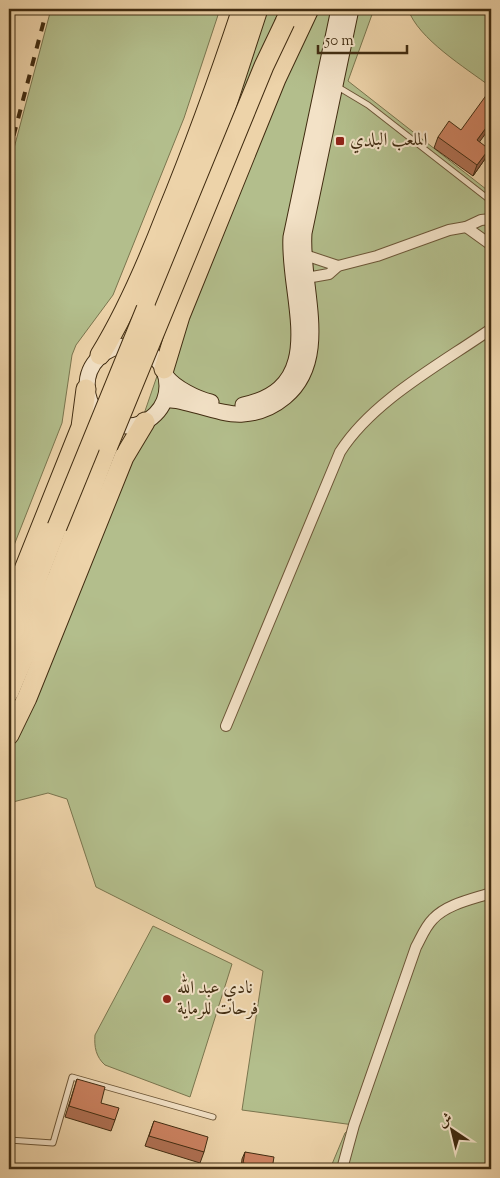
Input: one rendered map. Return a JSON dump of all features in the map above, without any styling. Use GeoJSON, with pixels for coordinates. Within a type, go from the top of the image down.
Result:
{"type":"FeatureCollection","features":[{"type":"Feature","properties":{"kind":"highway"},"geometry":{"type":"LineString","coordinates":[[100,355],[122,319],[149,258],[211,99],[242,9]]}},
{"type":"Feature","properties":{"kind":"highway"},"geometry":{"type":"LineString","coordinates":[[9,651],[226,107],[258,9]]}},
{"type":"Feature","properties":{"kind":"highway"},"geometry":{"type":"LineString","coordinates":[[165,372],[180,316],[272,88],[308,9]]}},
{"type":"Feature","properties":{"kind":"highway"},"geometry":{"type":"LineString","coordinates":[[11,687],[58,576],[108,446],[237,130],[288,15]]}},
{"type":"Feature","properties":{"kind":"highway"},"geometry":{"type":"LineString","coordinates":[[9,607],[80,426],[86,389]]}},
{"type":"Feature","properties":{"kind":"highway"},"geometry":{"type":"LineString","coordinates":[[9,735],[30,689],[124,457],[145,422]]}},
{"type":"Feature","properties":{"kind":"street"},"geometry":{"type":"LineString","coordinates":[[329,82],[339,9]]}},
{"type":"Feature","properties":{"kind":"street"},"geometry":{"type":"LineString","coordinates":[[165,372],[167,388],[165,400],[157,413],[145,422],[126,426],[107,421],[93,408],[86,389],[89,371],[100,355],[113,347],[128,345],[143,348],[155,356],[165,372],[170,380],[202,400],[227,406],[252,403],[276,391],[291,372],[298,353],[300,337],[296,252],[290,237],[329,82],[351,9]]}},
{"type":"Feature","properties":{"kind":"street"},"geometry":{"type":"LineString","coordinates":[[298,276],[329,274],[338,266],[377,256],[455,228],[466,227],[481,220],[491,219]]}},
{"type":"Feature","properties":{"kind":"street"},"geometry":{"type":"LineString","coordinates":[[466,227],[491,245]]}},
{"type":"Feature","properties":{"kind":"street"},"geometry":{"type":"LineString","coordinates":[[296,252],[338,266]]}},
{"type":"Feature","properties":{"kind":"street"},"geometry":{"type":"LineString","coordinates":[[165,400],[224,413],[241,414],[267,408],[291,392],[300,381],[310,355],[311,327],[298,276]]}},
{"type":"Feature","properties":{"kind":"street"},"geometry":{"type":"LineString","coordinates":[[226,726],[340,452],[348,438],[380,406],[491,329]]}},
{"type":"Feature","properties":{"kind":"street"},"geometry":{"type":"LineString","coordinates":[[342,1169],[354,1126],[416,947],[424,931],[433,918],[458,904],[491,893]]}},
{"type":"Feature","properties":{"kind":"lane"},"geometry":{"type":"LineString","coordinates":[[329,82],[368,105],[491,201]]}},
{"type":"Feature","properties":{"kind":"lane"},"geometry":{"type":"LineString","coordinates":[[9,1140],[53,1143],[72,1077],[212,1116]]}},
{"type":"Feature","properties":{"kind":"green space"},"geometry":{"type":"Polygon","coordinates":[[[51,9],[220,9],[184,118],[113,295],[76,345],[72,355],[62,423],[9,558],[9,167],[51,9]]]}},
{"type":"Feature","properties":{"kind":"green space"},"geometry":{"type":"Polygon","coordinates":[[[258,9],[374,9],[348,81],[491,193],[491,1169],[330,1169],[345,1133],[354,1125],[242,1110],[263,971],[96,887],[67,799],[48,793],[9,803],[9,734],[145,411],[189,283],[258,9]]]}},
{"type":"Feature","properties":{"kind":"green space"},"geometry":{"type":"Polygon","coordinates":[[[408,9],[491,9],[491,87],[432,42],[413,20],[408,9]]]}},
{"type":"Feature","properties":{"kind":"green space","name":"نادي عبد الله فرحات للرماية"},"geometry":{"type":"Polygon","coordinates":[[[153,926],[232,964],[190,1097],[105,1065],[95,1048],[95,1035],[153,926]]]}},
{"type":"Feature","properties":{"kind":"building"},"geometry":{"type":"Polygon","coordinates":[[[490,90],[491,121],[477,140],[489,149],[477,165],[438,137],[449,121],[461,130],[490,90]]]}},
{"type":"Feature","properties":{"kind":"building"},"geometry":{"type":"Polygon","coordinates":[[[77,1079],[105,1087],[101,1103],[119,1108],[115,1120],[69,1106],[77,1079]]]}},
{"type":"Feature","properties":{"kind":"building"},"geometry":{"type":"Polygon","coordinates":[[[154,1121],[208,1137],[204,1152],[149,1136],[154,1121]]]}},
{"type":"Feature","properties":{"kind":"building"},"geometry":{"type":"Polygon","coordinates":[[[245,1152],[274,1157],[272,1169],[260,1169],[260,1166],[243,1163],[245,1152]]]}},
{"type":"Feature","properties":{"kind":"building"},"geometry":{"type":"Polygon","coordinates":[[[41,1164],[62,1166],[62,1169],[41,1169],[41,1164]]]}},
{"type":"Feature","properties":{"kind":"railway"},"geometry":{"type":"LineString","coordinates":[[9,153],[47,9]]}},
{"type":"Feature","properties":{"kind":"place","name":"الملعب البلدي"},"geometry":{"type":"Point","coordinates":[340,141]}},
{"type":"Feature","properties":{"kind":"place","name":"نادي عبد الله فرحات للرماية"},"geometry":{"type":"Point","coordinates":[167,999]}}]}
